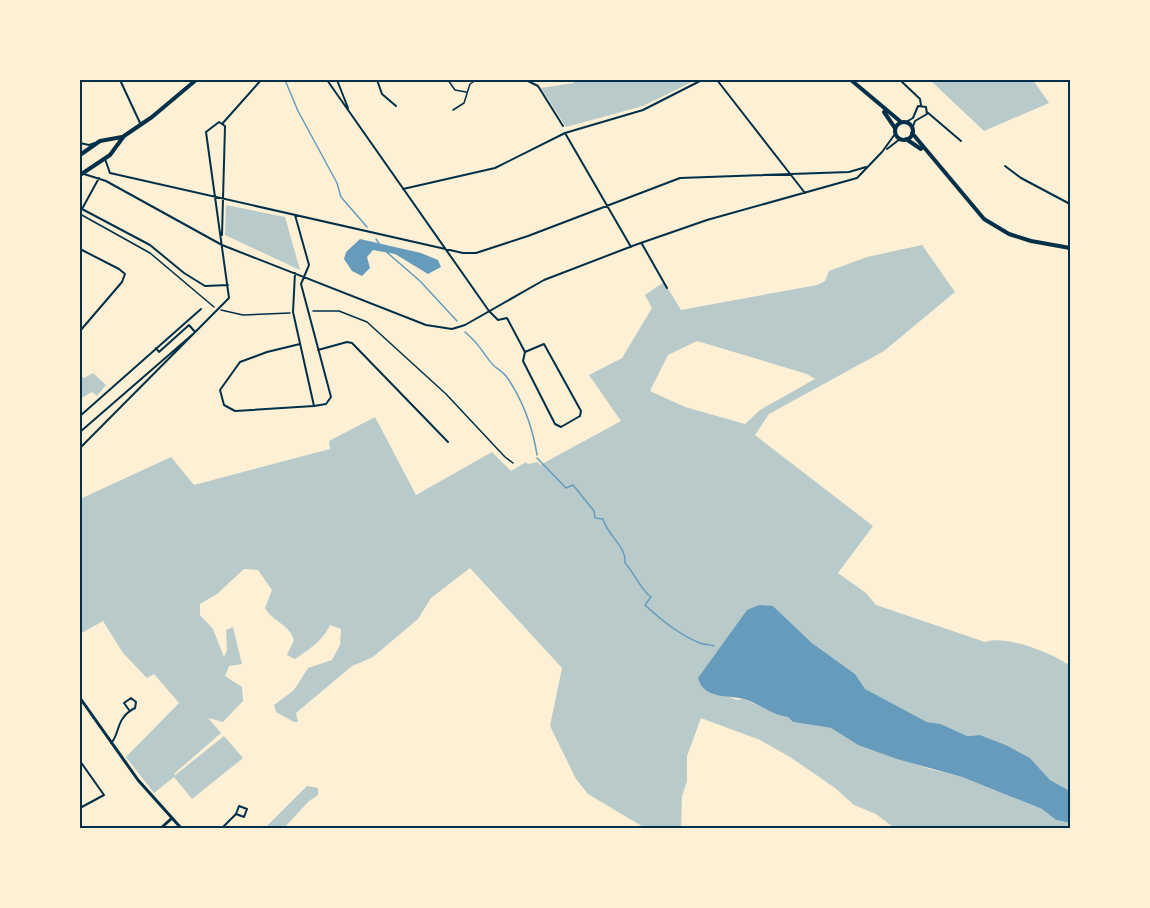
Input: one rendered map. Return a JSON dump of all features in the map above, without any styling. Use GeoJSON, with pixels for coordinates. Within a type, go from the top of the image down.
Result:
{"type":"FeatureCollection","features":[{"type":"Feature","properties":{"kind":"main road"},"geometry":{"type":"LineString","coordinates":[[81,175],[105,159],[124,136],[196,80]]}},
{"type":"Feature","properties":{"kind":"main road"},"geometry":{"type":"LineString","coordinates":[[851,80],[879,107],[895,128],[900,139],[906,139],[931,157]]}},
{"type":"Feature","properties":{"kind":"main road"},"geometry":{"type":"LineString","coordinates":[[879,107],[903,122],[912,131],[984,219],[1020,237],[1071,248]]}},
{"type":"Feature","properties":{"kind":"main road"},"geometry":{"type":"LineString","coordinates":[[895,128],[903,122]]}},
{"type":"Feature","properties":{"kind":"main road"},"geometry":{"type":"LineString","coordinates":[[906,139],[912,131]]}},
{"type":"Feature","properties":{"kind":"main road"},"geometry":{"type":"LineString","coordinates":[[80,155],[100,141],[124,136]]}},
{"type":"Feature","properties":{"kind":"main road"},"geometry":{"type":"LineString","coordinates":[[108,141],[113,148]]}},
{"type":"Feature","properties":{"kind":"street"},"geometry":{"type":"LineString","coordinates":[[120,80],[141,125]]}},
{"type":"Feature","properties":{"kind":"street"},"geometry":{"type":"LineString","coordinates":[[222,124],[261,80]]}},
{"type":"Feature","properties":{"kind":"street"},"geometry":{"type":"LineString","coordinates":[[327,80],[489,311],[498,320],[507,318],[525,352],[523,362],[555,424],[561,427],[580,416],[581,411],[546,345],[541,344],[525,352]]}},
{"type":"Feature","properties":{"kind":"street"},"geometry":{"type":"LineString","coordinates":[[337,80],[349,111]]}},
{"type":"Feature","properties":{"kind":"street"},"geometry":{"type":"LineString","coordinates":[[376,80],[382,94],[396,106]]}},
{"type":"Feature","properties":{"kind":"street"},"geometry":{"type":"LineString","coordinates":[[526,80],[533,81],[538,86],[563,126]]}},
{"type":"Feature","properties":{"kind":"street"},"geometry":{"type":"LineString","coordinates":[[403,189],[495,168],[565,133],[643,110],[702,80]]}},
{"type":"Feature","properties":{"kind":"street"},"geometry":{"type":"LineString","coordinates":[[717,80],[805,193]]}},
{"type":"Feature","properties":{"kind":"street"},"geometry":{"type":"LineString","coordinates":[[900,80],[920,99],[921,105],[927,112],[961,141]]}},
{"type":"Feature","properties":{"kind":"street"},"geometry":{"type":"LineString","coordinates":[[903,122],[913,118],[921,105]]}},
{"type":"Feature","properties":{"kind":"street"},"geometry":{"type":"LineString","coordinates":[[912,131],[915,121],[927,112]]}},
{"type":"Feature","properties":{"kind":"street"},"geometry":{"type":"LineString","coordinates":[[80,432],[214,315],[229,298],[222,245],[225,126],[219,122],[206,132],[222,235]]}},
{"type":"Feature","properties":{"kind":"street"},"geometry":{"type":"LineString","coordinates":[[565,133],[631,247]]}},
{"type":"Feature","properties":{"kind":"street"},"geometry":{"type":"LineString","coordinates":[[81,175],[99,178],[222,245],[441,329],[465,325],[544,280],[641,243],[707,220],[857,178],[896,134]]}},
{"type":"Feature","properties":{"kind":"street"},"geometry":{"type":"LineString","coordinates":[[882,152],[900,139]]}},
{"type":"Feature","properties":{"kind":"street"},"geometry":{"type":"LineString","coordinates":[[80,143],[89,145],[100,141]]}},
{"type":"Feature","properties":{"kind":"street"},"geometry":{"type":"LineString","coordinates":[[105,159],[110,173],[447,250],[476,253],[680,178],[849,172],[869,166]]}},
{"type":"Feature","properties":{"kind":"street"},"geometry":{"type":"LineString","coordinates":[[1005,166],[1021,178],[1071,204]]}},
{"type":"Feature","properties":{"kind":"street"},"geometry":{"type":"LineString","coordinates":[[99,178],[81,207],[150,245],[184,273],[205,286],[228,285]]}},
{"type":"Feature","properties":{"kind":"street"},"geometry":{"type":"LineString","coordinates":[[295,215],[309,265],[300,284],[331,397],[329,403],[234,411],[224,405],[220,390],[240,363],[267,351],[300,344]]}},
{"type":"Feature","properties":{"kind":"street"},"geometry":{"type":"LineString","coordinates":[[641,243],[667,288]]}},
{"type":"Feature","properties":{"kind":"street"},"geometry":{"type":"LineString","coordinates":[[80,249],[118,268],[125,274],[122,282],[80,331]]}},
{"type":"Feature","properties":{"kind":"street"},"geometry":{"type":"LineString","coordinates":[[295,273],[293,312],[314,406]]}},
{"type":"Feature","properties":{"kind":"street"},"geometry":{"type":"LineString","coordinates":[[80,416],[201,309]]}},
{"type":"Feature","properties":{"kind":"street"},"geometry":{"type":"LineString","coordinates":[[156,348],[159,352],[189,326],[195,332]]}},
{"type":"Feature","properties":{"kind":"street"},"geometry":{"type":"LineString","coordinates":[[80,448],[195,332]]}},
{"type":"Feature","properties":{"kind":"street"},"geometry":{"type":"LineString","coordinates":[[318,350],[347,342],[352,343],[448,442]]}},
{"type":"Feature","properties":{"kind":"street"},"geometry":{"type":"LineString","coordinates":[[80,698],[111,744],[171,819],[181,828]]}},
{"type":"Feature","properties":{"kind":"street"},"geometry":{"type":"LineString","coordinates":[[111,744],[116,739],[118,724],[136,705],[131,698],[124,703],[129,711]]}},
{"type":"Feature","properties":{"kind":"street"},"geometry":{"type":"LineString","coordinates":[[80,762],[104,795],[80,808]]}},
{"type":"Feature","properties":{"kind":"street"},"geometry":{"type":"LineString","coordinates":[[222,828],[236,814],[239,806],[247,809],[244,817],[236,814]]}},
{"type":"Feature","properties":{"kind":"street"},"geometry":{"type":"LineString","coordinates":[[161,828],[171,819]]}},
{"type":"Feature","properties":{"kind":"lane"},"geometry":{"type":"LineString","coordinates":[[448,80],[455,90],[466,92]]}},
{"type":"Feature","properties":{"kind":"lane"},"geometry":{"type":"LineString","coordinates":[[453,110],[464,103],[470,84],[476,80]]}},
{"type":"Feature","properties":{"kind":"path"},"geometry":{"type":"LineString","coordinates":[[80,214],[150,254],[205,301],[223,311],[243,315],[293,312]]}},
{"type":"Feature","properties":{"kind":"path"},"geometry":{"type":"LineString","coordinates":[[307,311],[339,311],[367,322],[446,394],[513,463]]}},
{"type":"Feature","properties":{"kind":"shaded area"},"geometry":{"type":"Polygon","coordinates":[[[574,80],[696,80],[643,106],[566,127],[541,88],[574,83],[574,80]]]}},
{"type":"Feature","properties":{"kind":"shaded area"},"geometry":{"type":"Polygon","coordinates":[[[930,80],[1033,80],[1049,103],[984,131],[930,80]]]}},
{"type":"Feature","properties":{"kind":"shaded area"},"geometry":{"type":"Polygon","coordinates":[[[226,205],[285,217],[300,270],[225,235],[226,205]]]}},
{"type":"Feature","properties":{"kind":"shaded area"},"geometry":{"type":"Polygon","coordinates":[[[922,245],[955,292],[884,351],[769,414],[755,435],[873,526],[838,573],[866,593],[876,605],[985,642],[994,640],[1015,643],[1039,650],[1067,664],[1070,659],[1070,791],[1050,780],[1030,758],[1006,745],[980,735],[967,736],[941,724],[927,722],[864,689],[855,674],[812,643],[773,606],[747,610],[699,681],[736,700],[744,699],[788,717],[793,722],[831,728],[858,745],[962,777],[1042,809],[1056,820],[1070,823],[1070,828],[894,828],[876,814],[854,805],[835,788],[790,757],[760,740],[701,718],[687,756],[687,781],[682,796],[681,828],[645,828],[588,794],[576,779],[550,726],[562,668],[470,568],[431,598],[418,619],[373,657],[352,666],[296,713],[298,722],[276,712],[274,705],[294,690],[308,668],[332,660],[340,645],[341,629],[330,625],[306,652],[295,659],[287,655],[294,640],[284,626],[265,608],[272,590],[258,570],[244,569],[217,594],[200,604],[200,615],[213,629],[224,657],[227,650],[226,630],[233,627],[242,664],[229,666],[225,676],[242,687],[243,701],[223,722],[208,718],[221,733],[174,776],[224,736],[243,758],[192,799],[174,777],[154,793],[126,757],[179,703],[154,674],[147,678],[123,653],[103,621],[80,634],[80,499],[171,457],[194,485],[330,449],[329,441],[375,417],[416,495],[492,452],[511,471],[526,462],[528,464],[538,462],[540,465],[621,421],[589,375],[622,358],[652,308],[645,295],[664,282],[681,310],[817,285],[825,281],[829,271],[867,257],[922,245]],[[697,341],[668,355],[650,391],[685,407],[745,424],[760,410],[815,379],[807,374],[697,341]]]}},
{"type":"Feature","properties":{"kind":"shaded area"},"geometry":{"type":"Polygon","coordinates":[[[93,373],[106,385],[97,396],[92,392],[80,399],[80,375],[84,378],[93,373]]]}},
{"type":"Feature","properties":{"kind":"shaded area"},"geometry":{"type":"Polygon","coordinates":[[[307,786],[318,788],[318,795],[309,801],[284,828],[265,828],[307,786]]]}},
{"type":"Feature","properties":{"kind":"water"},"geometry":{"type":"Polygon","coordinates":[[[360,239],[421,253],[438,260],[441,267],[428,274],[395,254],[373,250],[367,257],[370,268],[362,276],[352,271],[344,259],[346,252],[360,239]]]}},
{"type":"Feature","properties":{"kind":"water"},"geometry":{"type":"Polygon","coordinates":[[[759,605],[773,606],[812,643],[855,674],[865,689],[927,722],[941,724],[967,736],[980,735],[1030,758],[1050,780],[1070,791],[1070,823],[1056,820],[1042,809],[962,777],[897,759],[858,745],[831,728],[793,722],[788,717],[778,715],[747,700],[706,690],[698,678],[747,610],[759,605]]]}},
{"type":"Feature","properties":{"kind":"waterway"},"geometry":{"type":"LineString","coordinates":[[285,80],[298,111],[337,183],[341,197],[367,227]]}},
{"type":"Feature","properties":{"kind":"waterway"},"geometry":{"type":"LineString","coordinates":[[376,239],[380,245]]}},
{"type":"Feature","properties":{"kind":"waterway"},"geometry":{"type":"LineString","coordinates":[[383,249],[420,281],[457,321]]}},
{"type":"Feature","properties":{"kind":"waterway"},"geometry":{"type":"LineString","coordinates":[[465,332],[512,385],[526,414],[537,455]]}},
{"type":"Feature","properties":{"kind":"waterway"},"geometry":{"type":"LineString","coordinates":[[537,458],[566,488],[573,485],[594,511],[595,518],[603,519],[620,546],[625,563],[651,597],[645,605],[685,636],[702,644],[714,646]]}}]}
